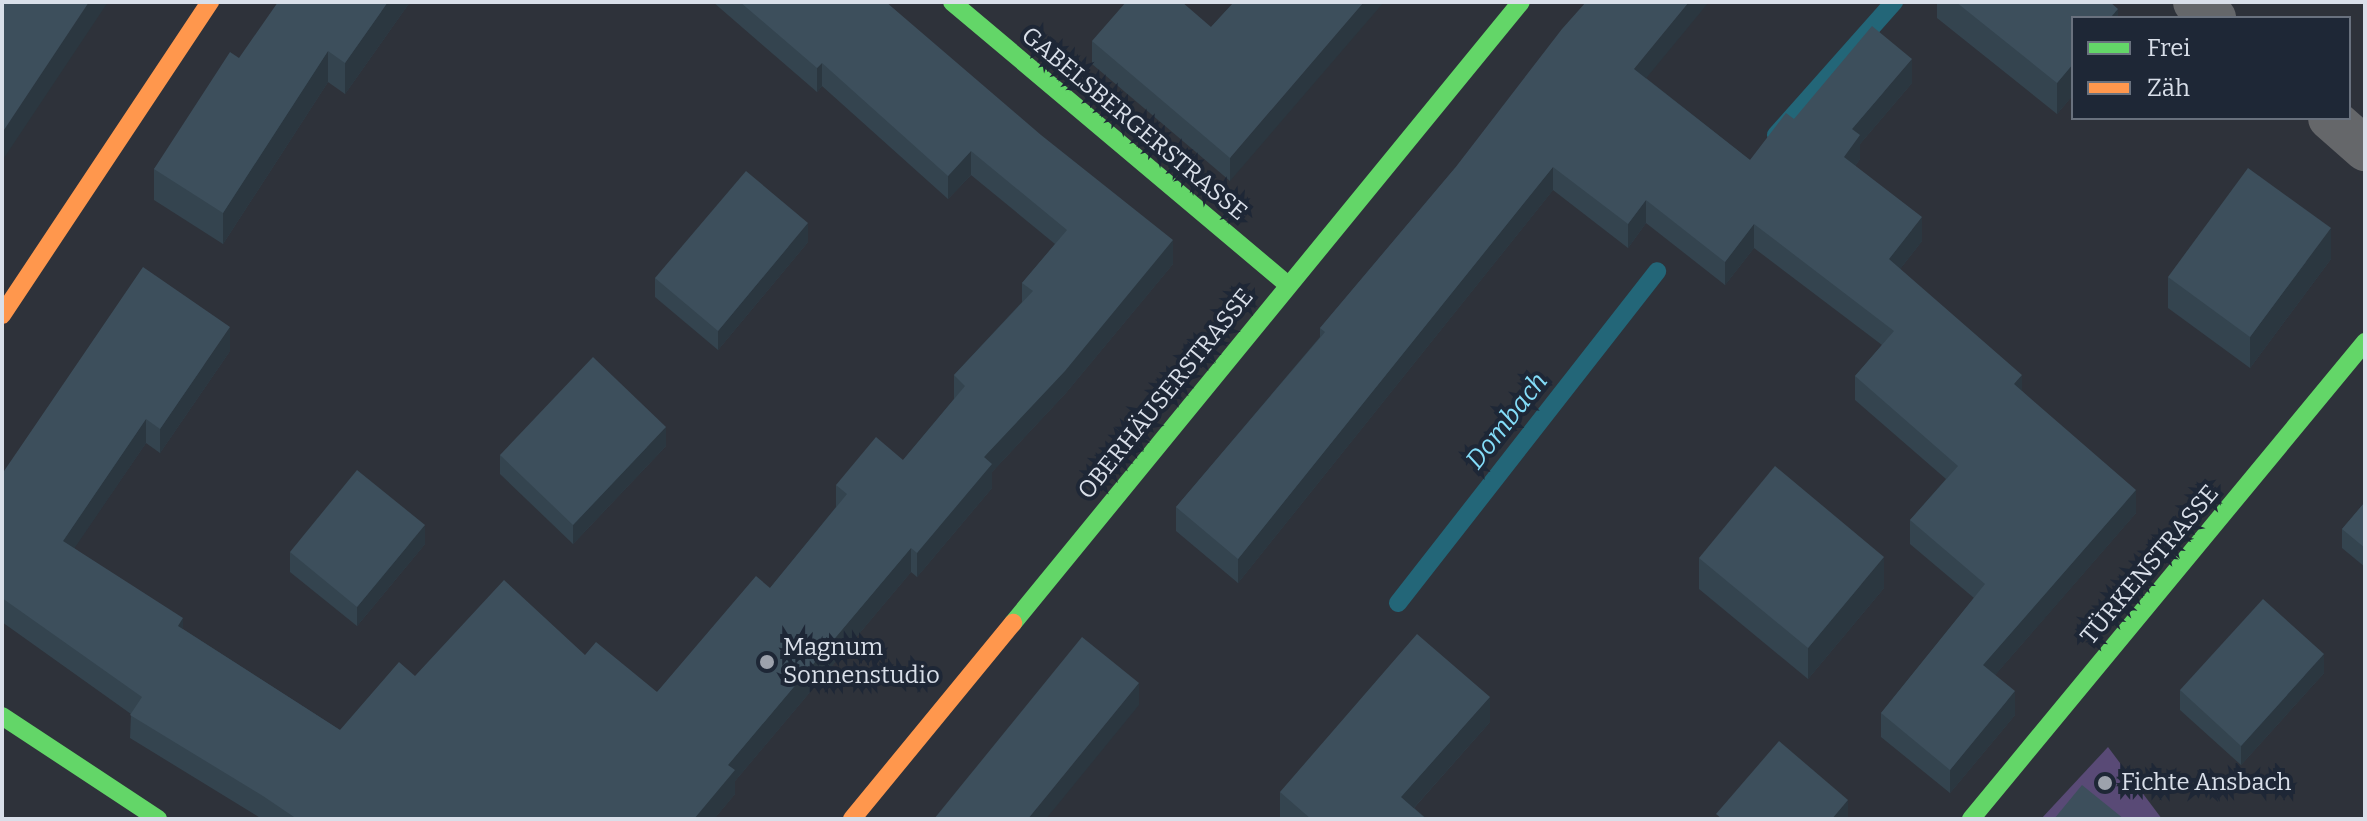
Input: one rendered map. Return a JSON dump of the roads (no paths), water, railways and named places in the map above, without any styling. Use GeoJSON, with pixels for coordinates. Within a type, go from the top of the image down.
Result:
{"type":"FeatureCollection","features":[{"type":"Feature","properties":{"kind":"street"},"geometry":{"type":"LineString","coordinates":[[2,315],[210,2]]}},
{"type":"Feature","properties":{"kind":"street","name":"GABELSBERGERSTRASSE"},"geometry":{"type":"LineString","coordinates":[[952,2],[1286,283]]}},
{"type":"Feature","properties":{"kind":"street","name":"OBERHÄUSERSTRASSE"},"geometry":{"type":"LineString","coordinates":[[852,819],[1286,283],[1521,2]]}},
{"type":"Feature","properties":{"kind":"street"},"geometry":{"type":"LineString","coordinates":[[2195,2],[2212,16]]}},
{"type":"Feature","properties":{"kind":"street"},"geometry":{"type":"LineString","coordinates":[[2332,120],[2365,149]]}},
{"type":"Feature","properties":{"kind":"street","name":"TÜRKENSTRASSE"},"geometry":{"type":"LineString","coordinates":[[1971,819],[2365,342]]}},
{"type":"Feature","properties":{"kind":"street"},"geometry":{"type":"LineString","coordinates":[[2,716],[158,819]]}},
{"type":"Feature","properties":{"kind":"waterway","name":"Dombach"},"geometry":{"type":"LineString","coordinates":[[1776,135],[1894,2]]}},
{"type":"Feature","properties":{"kind":"waterway","name":"Dombach"},"geometry":{"type":"LineString","coordinates":[[1398,603],[1657,271]]}},
{"type":"Feature","properties":{"kind":"place","name":"Magnum Sonnenstudio"},"geometry":{"type":"Point","coordinates":[767,662]}},
{"type":"Feature","properties":{"kind":"place","name":"Fichte Ansbach"},"geometry":{"type":"Point","coordinates":[2105,783]}}]}
